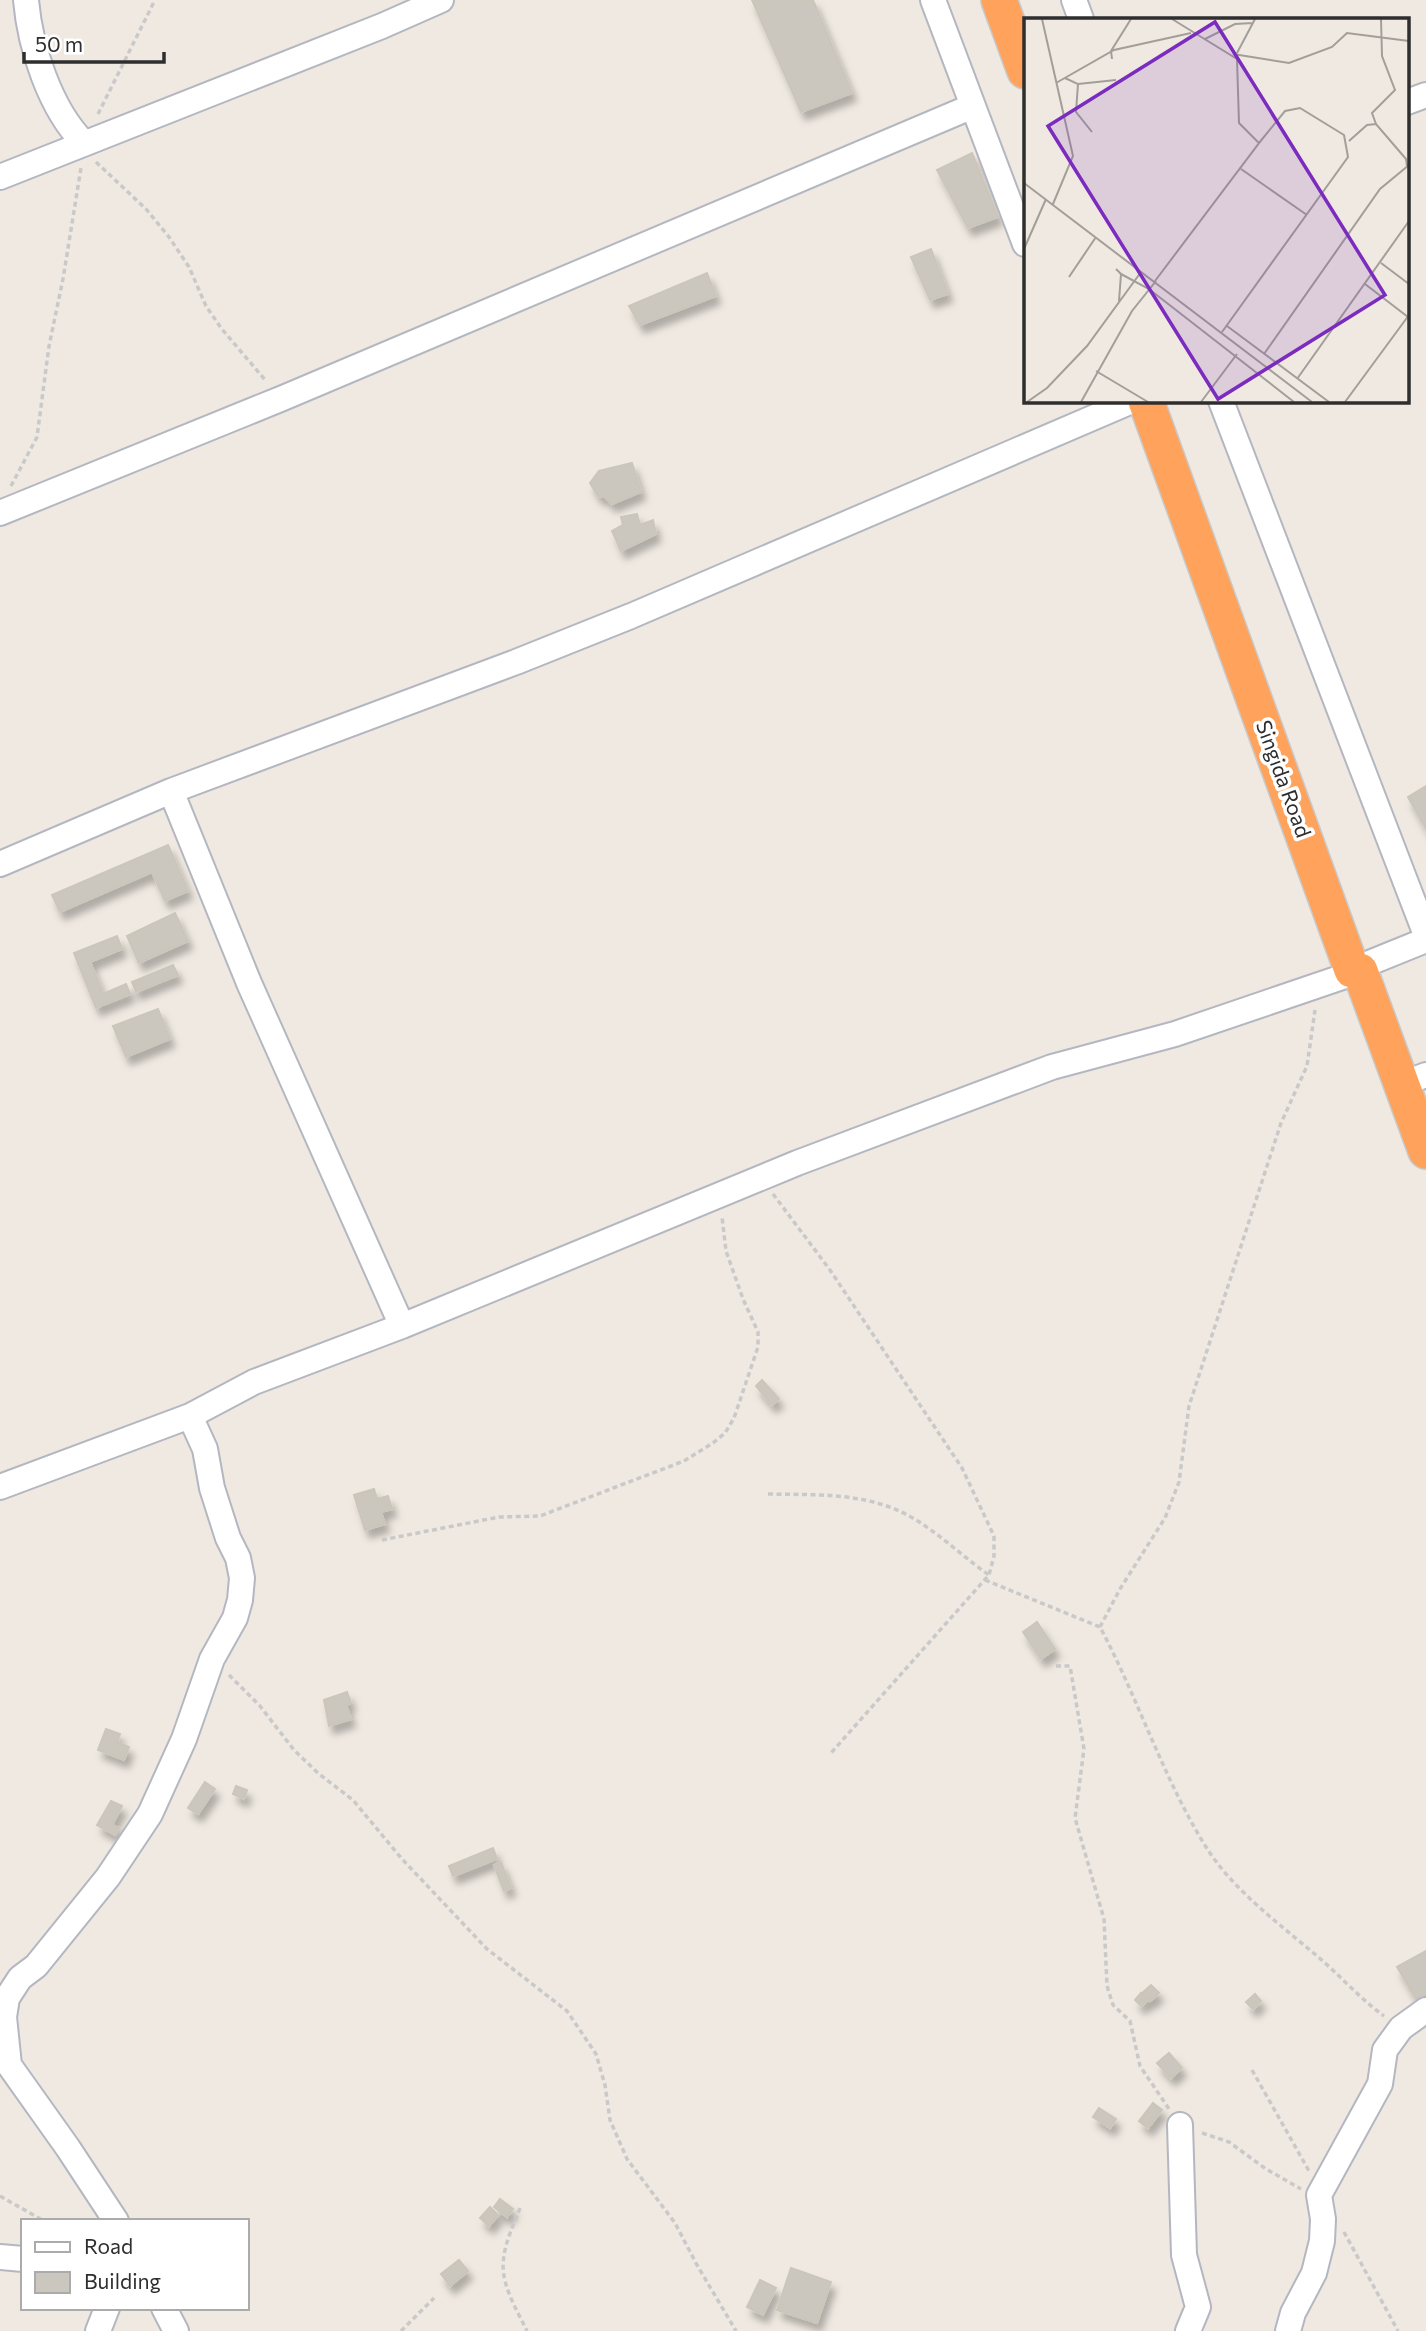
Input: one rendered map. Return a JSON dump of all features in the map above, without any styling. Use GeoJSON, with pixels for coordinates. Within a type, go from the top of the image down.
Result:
{"type":"FeatureCollection","features":[{"type":"Feature","properties":{"kind":"highway"},"geometry":{"type":"LineString","coordinates":[[999,0],[1024,68]]}},
{"type":"Feature","properties":{"kind":"highway","name":"Singida Road"},"geometry":{"type":"LineString","coordinates":[[1146,402],[1356,971],[1413,1080],[1426,1151]]}},
{"type":"Feature","properties":{"kind":"street"},"geometry":{"type":"LineString","coordinates":[[26,0],[28,22],[54,102],[72,131],[84,143]]}},
{"type":"Feature","properties":{"kind":"street"},"geometry":{"type":"LineString","coordinates":[[0,177],[382,26],[441,0]]}},
{"type":"Feature","properties":{"kind":"street"},"geometry":{"type":"LineString","coordinates":[[933,0],[1024,241]]}},
{"type":"Feature","properties":{"kind":"street"},"geometry":{"type":"LineString","coordinates":[[1074,0],[1081,18]]}},
{"type":"Feature","properties":{"kind":"street"},"geometry":{"type":"LineString","coordinates":[[1408,102],[1426,95]]}},
{"type":"Feature","properties":{"kind":"street"},"geometry":{"type":"LineString","coordinates":[[3,504],[283,398],[973,106]]}},
{"type":"Feature","properties":{"kind":"street"},"geometry":{"type":"LineString","coordinates":[[0,864],[171,791],[516,662],[631,616],[1088,409],[1126,402]]}},
{"type":"Feature","properties":{"kind":"street"},"geometry":{"type":"LineString","coordinates":[[0,1487],[190,1416],[254,1382],[402,1326],[718,1194],[1052,1067],[1175,1034],[1318,987],[1426,938],[1221,402]]}},
{"type":"Feature","properties":{"kind":"street"},"geometry":{"type":"LineString","coordinates":[[171,791],[249,983],[402,1326]]}},
{"type":"Feature","properties":{"kind":"street"},"geometry":{"type":"LineString","coordinates":[[115,2219],[68,2148],[4,2063],[4,2017],[7,1998],[20,1978],[36,1966],[108,1877],[150,1814],[184,1738],[212,1660],[235,1618],[242,1577],[238,1558],[228,1538],[212,1488],[205,1449],[190,1416]]}},
{"type":"Feature","properties":{"kind":"street"},"geometry":{"type":"LineString","coordinates":[[1288,2331],[1293,2313],[1314,2273],[1322,2241],[1323,2219],[1319,2195],[1380,2084],[1385,2050],[1401,2028],[1426,2010]]}},
{"type":"Feature","properties":{"kind":"street"},"geometry":{"type":"LineString","coordinates":[[1180,2125],[1184,2255],[1198,2307],[1188,2331]]}},
{"type":"Feature","properties":{"kind":"street"},"geometry":{"type":"LineString","coordinates":[[0,2257],[21,2259]]}},
{"type":"Feature","properties":{"kind":"street"},"geometry":{"type":"LineString","coordinates":[[98,2331],[106,2310]]}},
{"type":"Feature","properties":{"kind":"street"},"geometry":{"type":"LineString","coordinates":[[165,2310],[176,2331]]}},
{"type":"Feature","properties":{"kind":"path"},"geometry":{"type":"LineString","coordinates":[[3,504],[37,437],[49,346],[64,279],[84,143],[155,0]]}},
{"type":"Feature","properties":{"kind":"path"},"geometry":{"type":"LineString","coordinates":[[84,143],[105,173],[146,209],[169,237],[189,267],[206,306],[221,328],[253,368],[283,398]]}},
{"type":"Feature","properties":{"kind":"path"},"geometry":{"type":"LineString","coordinates":[[1100,1627],[1120,1589],[1165,1518],[1179,1482],[1189,1406],[1277,1136],[1307,1066],[1318,987]]}},
{"type":"Feature","properties":{"kind":"path"},"geometry":{"type":"LineString","coordinates":[[761,1178],[830,1270],[962,1468],[994,1536],[994,1556],[989,1575],[831,1753]]}},
{"type":"Feature","properties":{"kind":"path"},"geometry":{"type":"LineString","coordinates":[[382,1540],[499,1517],[540,1516],[684,1461],[725,1433],[734,1418],[758,1347],[758,1332],[726,1251],[718,1194]]}},
{"type":"Feature","properties":{"kind":"path"},"geometry":{"type":"LineString","coordinates":[[768,1494],[829,1495],[879,1504],[910,1517],[989,1575]]}},
{"type":"Feature","properties":{"kind":"path"},"geometry":{"type":"LineString","coordinates":[[985,1580],[1100,1627],[1185,1810],[1208,1850],[1233,1881],[1262,1909],[1372,2008],[1401,2028]]}},
{"type":"Feature","properties":{"kind":"path"},"geometry":{"type":"LineString","coordinates":[[212,1660],[260,1706],[294,1749],[319,1774],[353,1800],[402,1860],[487,1949],[567,2011],[596,2054],[606,2085],[610,2120],[627,2159],[676,2223],[696,2264],[736,2331]]}},
{"type":"Feature","properties":{"kind":"path"},"geometry":{"type":"LineString","coordinates":[[1056,1666],[1070,1666],[1084,1749],[1075,1818],[1104,1919],[1107,1986],[1113,2005],[1130,2021],[1140,2066],[1180,2125],[1229,2143],[1298,2188],[1319,2195]]}},
{"type":"Feature","properties":{"kind":"path"},"geometry":{"type":"LineString","coordinates":[[1251,2070],[1304,2159],[1319,2195]]}},
{"type":"Feature","properties":{"kind":"path"},"geometry":{"type":"LineString","coordinates":[[0,2196],[40,2219]]}},
{"type":"Feature","properties":{"kind":"path"},"geometry":{"type":"LineString","coordinates":[[520,2208],[504,2256],[503,2271],[507,2287],[527,2331]]}},
{"type":"Feature","properties":{"kind":"path"},"geometry":{"type":"LineString","coordinates":[[1341,2227],[1398,2331]]}},
{"type":"Feature","properties":{"kind":"path"},"geometry":{"type":"LineString","coordinates":[[401,2331],[434,2298]]}},
{"type":"Feature","properties":{"kind":"building"},"geometry":{"type":"Polygon","coordinates":[[[752,0],[813,0],[852,93],[801,112],[752,0]]]}},
{"type":"Feature","properties":{"kind":"building"},"geometry":{"type":"Polygon","coordinates":[[[972,153],[998,217],[968,228],[937,170],[972,153]]]}},
{"type":"Feature","properties":{"kind":"building"},"geometry":{"type":"Polygon","coordinates":[[[931,249],[948,294],[930,300],[911,257],[931,249]]]}},
{"type":"Feature","properties":{"kind":"building"},"geometry":{"type":"Polygon","coordinates":[[[707,273],[716,296],[640,325],[629,306],[707,273]]]}},
{"type":"Feature","properties":{"kind":"building"},"geometry":{"type":"Polygon","coordinates":[[[632,463],[641,492],[612,504],[605,497],[598,496],[590,483],[599,471],[632,463]]]}},
{"type":"Feature","properties":{"kind":"building"},"geometry":{"type":"Polygon","coordinates":[[[637,514],[640,525],[653,520],[656,534],[621,551],[612,531],[623,525],[621,517],[637,514]]]}},
{"type":"Feature","properties":{"kind":"building"},"geometry":{"type":"Polygon","coordinates":[[[1426,786],[1426,829],[1408,797],[1426,786]]]}},
{"type":"Feature","properties":{"kind":"building"},"geometry":{"type":"Polygon","coordinates":[[[168,845],[188,891],[165,901],[152,872],[60,912],[52,895],[168,845]]]}},
{"type":"Feature","properties":{"kind":"building"},"geometry":{"type":"Polygon","coordinates":[[[175,913],[188,941],[139,963],[127,936],[175,913]]]}},
{"type":"Feature","properties":{"kind":"building"},"geometry":{"type":"Polygon","coordinates":[[[117,936],[122,949],[90,962],[103,994],[126,984],[130,994],[96,1008],[74,953],[117,936]]]}},
{"type":"Feature","properties":{"kind":"building"},"geometry":{"type":"Polygon","coordinates":[[[173,965],[178,975],[136,992],[132,982],[173,965]]]}},
{"type":"Feature","properties":{"kind":"building"},"geometry":{"type":"Polygon","coordinates":[[[158,1009],[170,1039],[126,1057],[113,1026],[158,1009]]]}},
{"type":"Feature","properties":{"kind":"building"},"geometry":{"type":"Polygon","coordinates":[[[762,1380],[779,1399],[772,1405],[756,1386],[762,1380]]]}},
{"type":"Feature","properties":{"kind":"building"},"geometry":{"type":"Polygon","coordinates":[[[374,1489],[377,1499],[388,1496],[392,1509],[381,1512],[385,1524],[365,1530],[354,1495],[374,1489]]]}},
{"type":"Feature","properties":{"kind":"building"},"geometry":{"type":"Polygon","coordinates":[[[1037,1622],[1055,1649],[1041,1659],[1023,1632],[1037,1622]]]}},
{"type":"Feature","properties":{"kind":"building"},"geometry":{"type":"Polygon","coordinates":[[[347,1692],[351,1703],[346,1705],[351,1719],[329,1726],[324,1700],[347,1692]]]}},
{"type":"Feature","properties":{"kind":"building"},"geometry":{"type":"Polygon","coordinates":[[[106,1729],[120,1734],[117,1742],[129,1747],[124,1760],[98,1750],[106,1729]]]}},
{"type":"Feature","properties":{"kind":"building"},"geometry":{"type":"Polygon","coordinates":[[[205,1782],[215,1789],[198,1814],[188,1808],[205,1782]]]}},
{"type":"Feature","properties":{"kind":"building"},"geometry":{"type":"Polygon","coordinates":[[[236,1786],[247,1790],[244,1799],[233,1794],[236,1786]]]}},
{"type":"Feature","properties":{"kind":"building"},"geometry":{"type":"Polygon","coordinates":[[[111,1801],[122,1806],[112,1825],[119,1828],[115,1835],[97,1825],[111,1801]]]}},
{"type":"Feature","properties":{"kind":"building"},"geometry":{"type":"Polygon","coordinates":[[[493,1848],[497,1859],[453,1876],[449,1866],[493,1848]]]}},
{"type":"Feature","properties":{"kind":"building"},"geometry":{"type":"Polygon","coordinates":[[[501,1862],[511,1888],[504,1891],[494,1865],[501,1862]]]}},
{"type":"Feature","properties":{"kind":"building"},"geometry":{"type":"Polygon","coordinates":[[[1426,1951],[1426,1994],[1416,1999],[1397,1967],[1426,1951]]]}},
{"type":"Feature","properties":{"kind":"building"},"geometry":{"type":"Polygon","coordinates":[[[1151,1985],[1159,1993],[1150,2001],[1142,1993],[1151,1985]]]}},
{"type":"Feature","properties":{"kind":"building"},"geometry":{"type":"Polygon","coordinates":[[[1141,1993],[1148,2000],[1141,2006],[1135,2000],[1141,1993]]]}},
{"type":"Feature","properties":{"kind":"building"},"geometry":{"type":"Polygon","coordinates":[[[1255,1994],[1261,2001],[1253,2009],[1246,2002],[1255,1994]]]}},
{"type":"Feature","properties":{"kind":"building"},"geometry":{"type":"Polygon","coordinates":[[[1169,2053],[1182,2068],[1171,2078],[1157,2063],[1169,2053]]]}},
{"type":"Feature","properties":{"kind":"building"},"geometry":{"type":"Polygon","coordinates":[[[1153,2103],[1162,2110],[1148,2128],[1139,2121],[1153,2103]]]}},
{"type":"Feature","properties":{"kind":"building"},"geometry":{"type":"Polygon","coordinates":[[[1099,2108],[1116,2119],[1110,2128],[1093,2117],[1099,2108]]]}},
{"type":"Feature","properties":{"kind":"building"},"geometry":{"type":"Polygon","coordinates":[[[500,2199],[513,2209],[507,2217],[494,2207],[500,2199]]]}},
{"type":"Feature","properties":{"kind":"building"},"geometry":{"type":"Polygon","coordinates":[[[490,2207],[498,2215],[489,2226],[480,2218],[490,2207]]]}},
{"type":"Feature","properties":{"kind":"building"},"geometry":{"type":"Polygon","coordinates":[[[459,2260],[468,2271],[450,2286],[441,2274],[459,2260]]]}},
{"type":"Feature","properties":{"kind":"building"},"geometry":{"type":"Polygon","coordinates":[[[791,2268],[831,2282],[817,2323],[777,2310],[791,2268]]]}},
{"type":"Feature","properties":{"kind":"building"},"geometry":{"type":"Polygon","coordinates":[[[760,2280],[776,2288],[763,2315],[747,2307],[760,2280]]]}}]}
